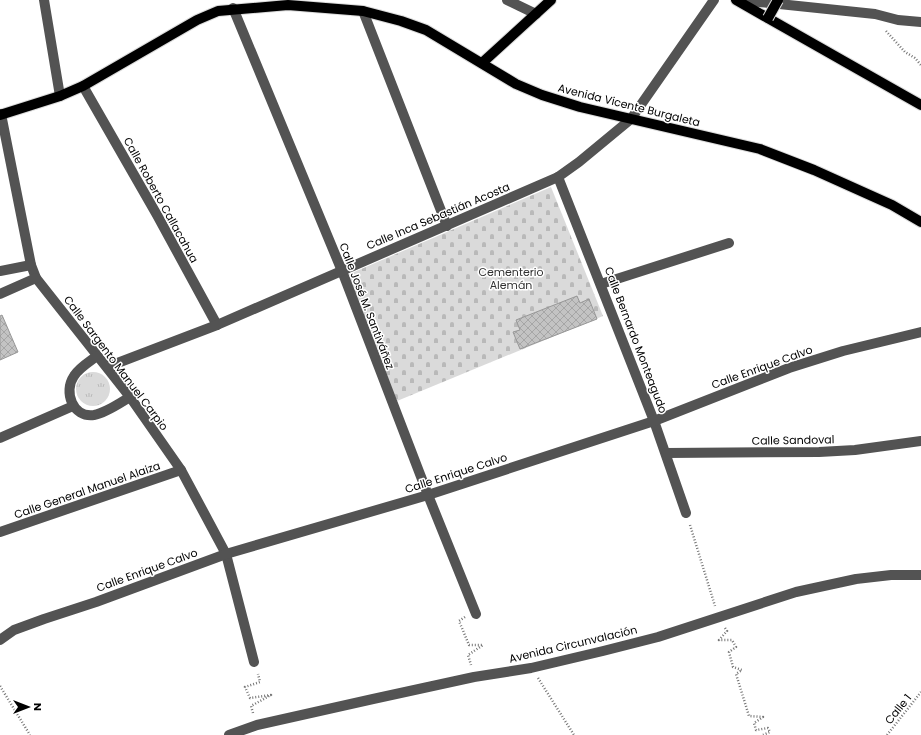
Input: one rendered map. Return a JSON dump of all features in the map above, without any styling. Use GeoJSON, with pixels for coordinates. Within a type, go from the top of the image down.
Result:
{"type":"FeatureCollection","features":[{"type":"Feature","properties":{"kind":"main road"},"geometry":{"type":"LineString","coordinates":[[482,63],[551,0]]}},
{"type":"Feature","properties":{"kind":"main road"},"geometry":{"type":"LineString","coordinates":[[736,0],[921,105]]}},
{"type":"Feature","properties":{"kind":"main road"},"geometry":{"type":"LineString","coordinates":[[768,18],[778,0]]}},
{"type":"Feature","properties":{"kind":"main road","name":"Avenida Vicente Burgaleta"},"geometry":{"type":"LineString","coordinates":[[1,114],[60,96],[83,86],[197,20],[218,11],[234,8],[288,4],[363,11],[401,21],[426,30],[516,84],[542,95],[580,107],[760,149],[814,170],[892,205],[921,222]]}},
{"type":"Feature","properties":{"kind":"street"},"geometry":{"type":"LineString","coordinates":[[44,0],[60,96]]}},
{"type":"Feature","properties":{"kind":"street"},"geometry":{"type":"LineString","coordinates":[[507,0],[536,14]]}},
{"type":"Feature","properties":{"kind":"street","name":"Calle Inca Sebastián Acosta"},"geometry":{"type":"LineString","coordinates":[[107,367],[217,325],[558,177],[579,162],[631,119],[714,0]]}},
{"type":"Feature","properties":{"kind":"street"},"geometry":{"type":"LineString","coordinates":[[741,0],[874,14],[898,20],[921,22]]}},
{"type":"Feature","properties":{"kind":"street","name":"Calle José M. Santiváñez"},"geometry":{"type":"LineString","coordinates":[[234,8],[342,271],[428,495],[476,614]]}},
{"type":"Feature","properties":{"kind":"street"},"geometry":{"type":"LineString","coordinates":[[363,11],[447,226]]}},
{"type":"Feature","properties":{"kind":"street","name":"Calle Roberto Callacahua"},"geometry":{"type":"LineString","coordinates":[[83,86],[157,215],[217,325]]}},
{"type":"Feature","properties":{"kind":"street","name":"Calle Sargento Manuel Carpio"},"geometry":{"type":"LineString","coordinates":[[1,114],[31,265],[36,278],[130,397],[181,470],[226,554],[254,662]]}},
{"type":"Feature","properties":{"kind":"street","name":"Calle Bernardo Monteagudo"},"geometry":{"type":"LineString","coordinates":[[558,177],[654,421],[686,513]]}},
{"type":"Feature","properties":{"kind":"street"},"geometry":{"type":"LineString","coordinates":[[601,284],[729,243]]}},
{"type":"Feature","properties":{"kind":"street"},"geometry":{"type":"LineString","coordinates":[[0,271],[31,265]]}},
{"type":"Feature","properties":{"kind":"street"},"geometry":{"type":"LineString","coordinates":[[0,294],[36,278]]}},
{"type":"Feature","properties":{"kind":"street","name":"Calle Enrique Calvo"},"geometry":{"type":"LineString","coordinates":[[0,640],[14,630],[29,624],[96,602],[226,554],[428,495],[654,421],[789,368],[843,351],[921,332]]}},
{"type":"Feature","properties":{"kind":"street"},"geometry":{"type":"LineString","coordinates":[[97,356],[74,375],[70,382],[68,392],[73,406],[80,412],[94,415],[130,397]]}},
{"type":"Feature","properties":{"kind":"street"},"geometry":{"type":"LineString","coordinates":[[0,438],[73,406]]}},
{"type":"Feature","properties":{"kind":"street","name":"Calle Sandoval"},"geometry":{"type":"LineString","coordinates":[[666,453],[820,452],[855,450],[921,441]]}},
{"type":"Feature","properties":{"kind":"street","name":"Calle General Manuel Alaiza"},"geometry":{"type":"LineString","coordinates":[[0,532],[181,470]]}},
{"type":"Feature","properties":{"kind":"street","name":"Avenida Circunvalación"},"geometry":{"type":"LineString","coordinates":[[229,735],[257,725],[474,677],[531,668],[658,637],[796,592],[856,579],[891,575],[921,575]]}},
{"type":"Feature","properties":{"kind":"path"},"geometry":{"type":"LineString","coordinates":[[686,513],[719,618],[727,631],[719,640],[732,640],[736,647],[729,652],[734,667],[742,670],[736,674],[749,716],[763,716],[754,723],[756,730],[768,728],[770,732],[763,735]]}},
{"type":"Feature","properties":{"kind":"path"},"geometry":{"type":"LineString","coordinates":[[474,677],[468,655],[483,645],[469,645],[459,621],[476,614]]}},
{"type":"Feature","properties":{"kind":"path"},"geometry":{"type":"LineString","coordinates":[[254,662],[260,682],[245,687],[250,698],[271,695],[251,706],[257,725]]}},
{"type":"Feature","properties":{"kind":"path"},"geometry":{"type":"LineString","coordinates":[[531,668],[574,735]]}},
{"type":"Feature","properties":{"kind":"path"},"geometry":{"type":"LineString","coordinates":[[0,686],[30,735]]}},
{"type":"Feature","properties":{"kind":"path","name":"Calle 1"},"geometry":{"type":"LineString","coordinates":[[886,735],[921,692]]}},
{"type":"Feature","properties":{"kind":"green space","name":"Cementerio Alemán"},"geometry":{"type":"Polygon","coordinates":[[[551,187],[603,316],[397,401],[345,276],[551,187]]]}},
{"type":"Feature","properties":{"kind":"green space"},"geometry":{"type":"Polygon","coordinates":[[[90,372],[96,372],[100,373],[107,379],[110,389],[109,396],[103,403],[96,406],[90,406],[86,405],[79,399],[76,392],[76,386],[77,382],[83,375],[90,372]]]}},
{"type":"Feature","properties":{"kind":"building"},"geometry":{"type":"Polygon","coordinates":[[[577,296],[580,303],[589,299],[597,319],[520,349],[513,332],[520,330],[516,320],[577,296]]]}},
{"type":"Feature","properties":{"kind":"building"},"geometry":{"type":"Polygon","coordinates":[[[2,315],[18,352],[0,360],[0,316],[2,315]]]}}]}
